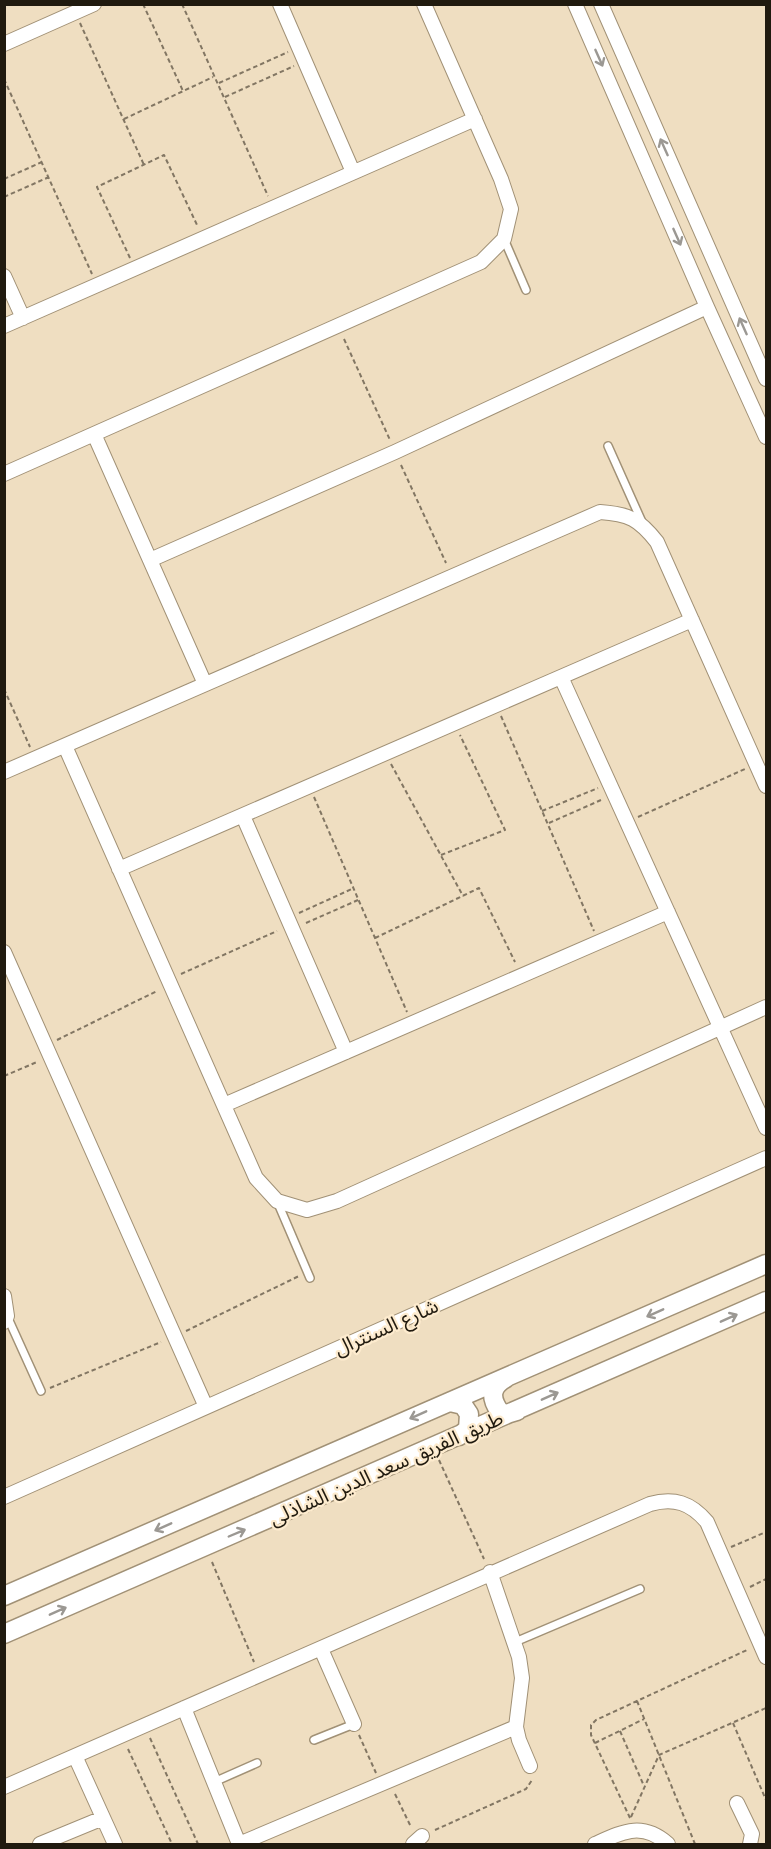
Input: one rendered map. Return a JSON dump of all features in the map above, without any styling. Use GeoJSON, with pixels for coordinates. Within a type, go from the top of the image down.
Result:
{"type":"FeatureCollection","features":[{"type":"Feature","properties":{"kind":"street"},"geometry":{"type":"LineString","coordinates":[[4,44],[94,4]]}},
{"type":"Feature","properties":{"kind":"street"},"geometry":{"type":"LineString","coordinates":[[280,4],[353,172]]}},
{"type":"Feature","properties":{"kind":"street"},"geometry":{"type":"LineString","coordinates":[[4,474],[482,262],[504,239],[511,209],[501,179],[424,4]]}},
{"type":"Feature","properties":{"kind":"street"},"geometry":{"type":"LineString","coordinates":[[575,4],[766,437]]}},
{"type":"Feature","properties":{"kind":"street"},"geometry":{"type":"LineString","coordinates":[[601,4],[766,380]]}},
{"type":"Feature","properties":{"kind":"street"},"geometry":{"type":"LineString","coordinates":[[4,326],[475,119]]}},
{"type":"Feature","properties":{"kind":"street"},"geometry":{"type":"LineString","coordinates":[[4,276],[23,318]]}},
{"type":"Feature","properties":{"kind":"street"},"geometry":{"type":"LineString","coordinates":[[150,560],[395,452],[707,307]]}},
{"type":"Feature","properties":{"kind":"street"},"geometry":{"type":"LineString","coordinates":[[94,434],[205,684]]}},
{"type":"Feature","properties":{"kind":"street"},"geometry":{"type":"LineString","coordinates":[[4,772],[600,512],[622,514],[643,524],[657,542],[766,786]]}},
{"type":"Feature","properties":{"kind":"street"},"geometry":{"type":"LineString","coordinates":[[119,869],[692,620]]}},
{"type":"Feature","properties":{"kind":"street"},"geometry":{"type":"LineString","coordinates":[[561,677],[766,1128]]}},
{"type":"Feature","properties":{"kind":"street"},"geometry":{"type":"LineString","coordinates":[[65,746],[256,1178],[277,1201],[307,1210],[337,1201],[766,1007]]}},
{"type":"Feature","properties":{"kind":"street"},"geometry":{"type":"LineString","coordinates":[[243,816],[346,1052]]}},
{"type":"Feature","properties":{"kind":"street"},"geometry":{"type":"LineString","coordinates":[[224,1105],[668,912]]}},
{"type":"Feature","properties":{"kind":"street"},"geometry":{"type":"LineString","coordinates":[[4,952],[206,1407]]}},
{"type":"Feature","properties":{"kind":"street","name":"شارع السنترال"},"geometry":{"type":"LineString","coordinates":[[4,1497],[766,1158]]}},
{"type":"Feature","properties":{"kind":"street","name":"طريق الفريق سعد الدين الشاذلى"},"geometry":{"type":"LineString","coordinates":[[4,1596],[766,1264]]}},
{"type":"Feature","properties":{"kind":"street"},"geometry":{"type":"LineString","coordinates":[[4,1296],[6,1319]]}},
{"type":"Feature","properties":{"kind":"street","name":"طريق الفريق سعد الدين الشاذلى"},"geometry":{"type":"LineString","coordinates":[[4,1634],[766,1301]]}},
{"type":"Feature","properties":{"kind":"street"},"geometry":{"type":"LineString","coordinates":[[507,1377],[498,1382],[492,1393],[493,1399],[500,1412],[507,1414],[518,1411]]}},
{"type":"Feature","properties":{"kind":"street"},"geometry":{"type":"LineString","coordinates":[[450,1402],[459,1403],[469,1414],[468,1429],[457,1437]]}},
{"type":"Feature","properties":{"kind":"street"},"geometry":{"type":"LineString","coordinates":[[4,1787],[321,1649],[490,1572],[663,1500],[682,1502],[699,1512],[707,1522],[764,1650]]}},
{"type":"Feature","properties":{"kind":"street"},"geometry":{"type":"LineString","coordinates":[[490,1572],[515,1642],[522,1678],[516,1726],[530,1766]]}},
{"type":"Feature","properties":{"kind":"street"},"geometry":{"type":"LineString","coordinates":[[321,1649],[354,1724]]}},
{"type":"Feature","properties":{"kind":"street"},"geometry":{"type":"LineString","coordinates":[[183,1708],[239,1844],[516,1726]]}},
{"type":"Feature","properties":{"kind":"street"},"geometry":{"type":"LineString","coordinates":[[75,1756],[115,1845]]}},
{"type":"Feature","properties":{"kind":"street"},"geometry":{"type":"LineString","coordinates":[[738,1803],[752,1834],[750,1845]]}},
{"type":"Feature","properties":{"kind":"street"},"geometry":{"type":"LineString","coordinates":[[40,1845],[103,1818]]}},
{"type":"Feature","properties":{"kind":"street"},"geometry":{"type":"LineString","coordinates":[[595,1845],[635,1830],[660,1837],[668,1845]]}},
{"type":"Feature","properties":{"kind":"lane"},"geometry":{"type":"LineString","coordinates":[[504,239],[526,290]]}},
{"type":"Feature","properties":{"kind":"lane"},"geometry":{"type":"LineString","coordinates":[[608,446],[643,524]]}},
{"type":"Feature","properties":{"kind":"lane"},"geometry":{"type":"LineString","coordinates":[[277,1201],[310,1278]]}},
{"type":"Feature","properties":{"kind":"lane"},"geometry":{"type":"LineString","coordinates":[[6,1319],[41,1391]]}},
{"type":"Feature","properties":{"kind":"lane"},"geometry":{"type":"LineString","coordinates":[[515,1642],[640,1589]]}},
{"type":"Feature","properties":{"kind":"lane"},"geometry":{"type":"LineString","coordinates":[[314,1740],[354,1724]]}},
{"type":"Feature","properties":{"kind":"lane"},"geometry":{"type":"LineString","coordinates":[[214,1782],[257,1763]]}},
{"type":"Feature","properties":{"kind":"path"},"geometry":{"type":"LineString","coordinates":[[143,4],[183,91]]}},
{"type":"Feature","properties":{"kind":"path"},"geometry":{"type":"LineString","coordinates":[[182,4],[273,208]]}},
{"type":"Feature","properties":{"kind":"path"},"geometry":{"type":"LineString","coordinates":[[76,13],[144,165]]}},
{"type":"Feature","properties":{"kind":"path"},"geometry":{"type":"LineString","coordinates":[[218,84],[299,47]]}},
{"type":"Feature","properties":{"kind":"path"},"geometry":{"type":"LineString","coordinates":[[224,98],[304,61]]}},
{"type":"Feature","properties":{"kind":"path"},"geometry":{"type":"LineString","coordinates":[[124,119],[214,76]]}},
{"type":"Feature","properties":{"kind":"path"},"geometry":{"type":"LineString","coordinates":[[4,79],[97,285]]}},
{"type":"Feature","properties":{"kind":"path"},"geometry":{"type":"LineString","coordinates":[[135,268],[97,187],[164,155],[203,238]]}},
{"type":"Feature","properties":{"kind":"path"},"geometry":{"type":"LineString","coordinates":[[4,179],[42,162]]}},
{"type":"Feature","properties":{"kind":"path"},"geometry":{"type":"LineString","coordinates":[[4,197],[49,177]]}},
{"type":"Feature","properties":{"kind":"path"},"geometry":{"type":"LineString","coordinates":[[4,689],[35,759]]}},
{"type":"Feature","properties":{"kind":"path"},"geometry":{"type":"LineString","coordinates":[[496,705],[599,942]]}},
{"type":"Feature","properties":{"kind":"path"},"geometry":{"type":"LineString","coordinates":[[441,855],[505,830],[454,724]]}},
{"type":"Feature","properties":{"kind":"path"},"geometry":{"type":"LineString","coordinates":[[386,753],[464,896]]}},
{"type":"Feature","properties":{"kind":"path"},"geometry":{"type":"LineString","coordinates":[[627,822],[757,764]]}},
{"type":"Feature","properties":{"kind":"path"},"geometry":{"type":"LineString","coordinates":[[309,786],[412,1023]]}},
{"type":"Feature","properties":{"kind":"path"},"geometry":{"type":"LineString","coordinates":[[542,811],[612,789]]}},
{"type":"Feature","properties":{"kind":"path"},"geometry":{"type":"LineString","coordinates":[[548,824],[612,789]]}},
{"type":"Feature","properties":{"kind":"path"},"geometry":{"type":"LineString","coordinates":[[4,1076],[170,982],[290,924],[354,888]]}},
{"type":"Feature","properties":{"kind":"path"},"geometry":{"type":"LineString","coordinates":[[375,939],[479,888],[521,976]]}},
{"type":"Feature","properties":{"kind":"path"},"geometry":{"type":"LineString","coordinates":[[290,924],[358,899]]}},
{"type":"Feature","properties":{"kind":"path"},"geometry":{"type":"LineString","coordinates":[[433,1448],[490,1572]]}},
{"type":"Feature","properties":{"kind":"path"},"geometry":{"type":"LineString","coordinates":[[720,1551],[766,1532]]}},
{"type":"Feature","properties":{"kind":"path"},"geometry":{"type":"LineString","coordinates":[[206,1546],[259,1675]]}},
{"type":"Feature","properties":{"kind":"path"},"geometry":{"type":"LineString","coordinates":[[738,1592],[766,1579]]}},
{"type":"Feature","properties":{"kind":"path"},"geometry":{"type":"LineString","coordinates":[[764,1650],[637,1701],[593,1722],[590,1731],[630,1819],[659,1755],[766,1708]]}},
{"type":"Feature","properties":{"kind":"path"},"geometry":{"type":"LineString","coordinates":[[637,1701],[695,1845]]}},
{"type":"Feature","properties":{"kind":"path"},"geometry":{"type":"LineString","coordinates":[[595,1743],[644,1719]]}},
{"type":"Feature","properties":{"kind":"path"},"geometry":{"type":"LineString","coordinates":[[733,1723],[766,1800]]}},
{"type":"Feature","properties":{"kind":"path"},"geometry":{"type":"LineString","coordinates":[[354,1724],[417,1840],[526,1789],[532,1780],[530,1766]]}},
{"type":"Feature","properties":{"kind":"path"},"geometry":{"type":"LineString","coordinates":[[144,1725],[198,1845]]}},
{"type":"Feature","properties":{"kind":"path"},"geometry":{"type":"LineString","coordinates":[[620,1731],[645,1787]]}},
{"type":"Feature","properties":{"kind":"path"},"geometry":{"type":"LineString","coordinates":[[122,1735],[172,1845]]}}]}
